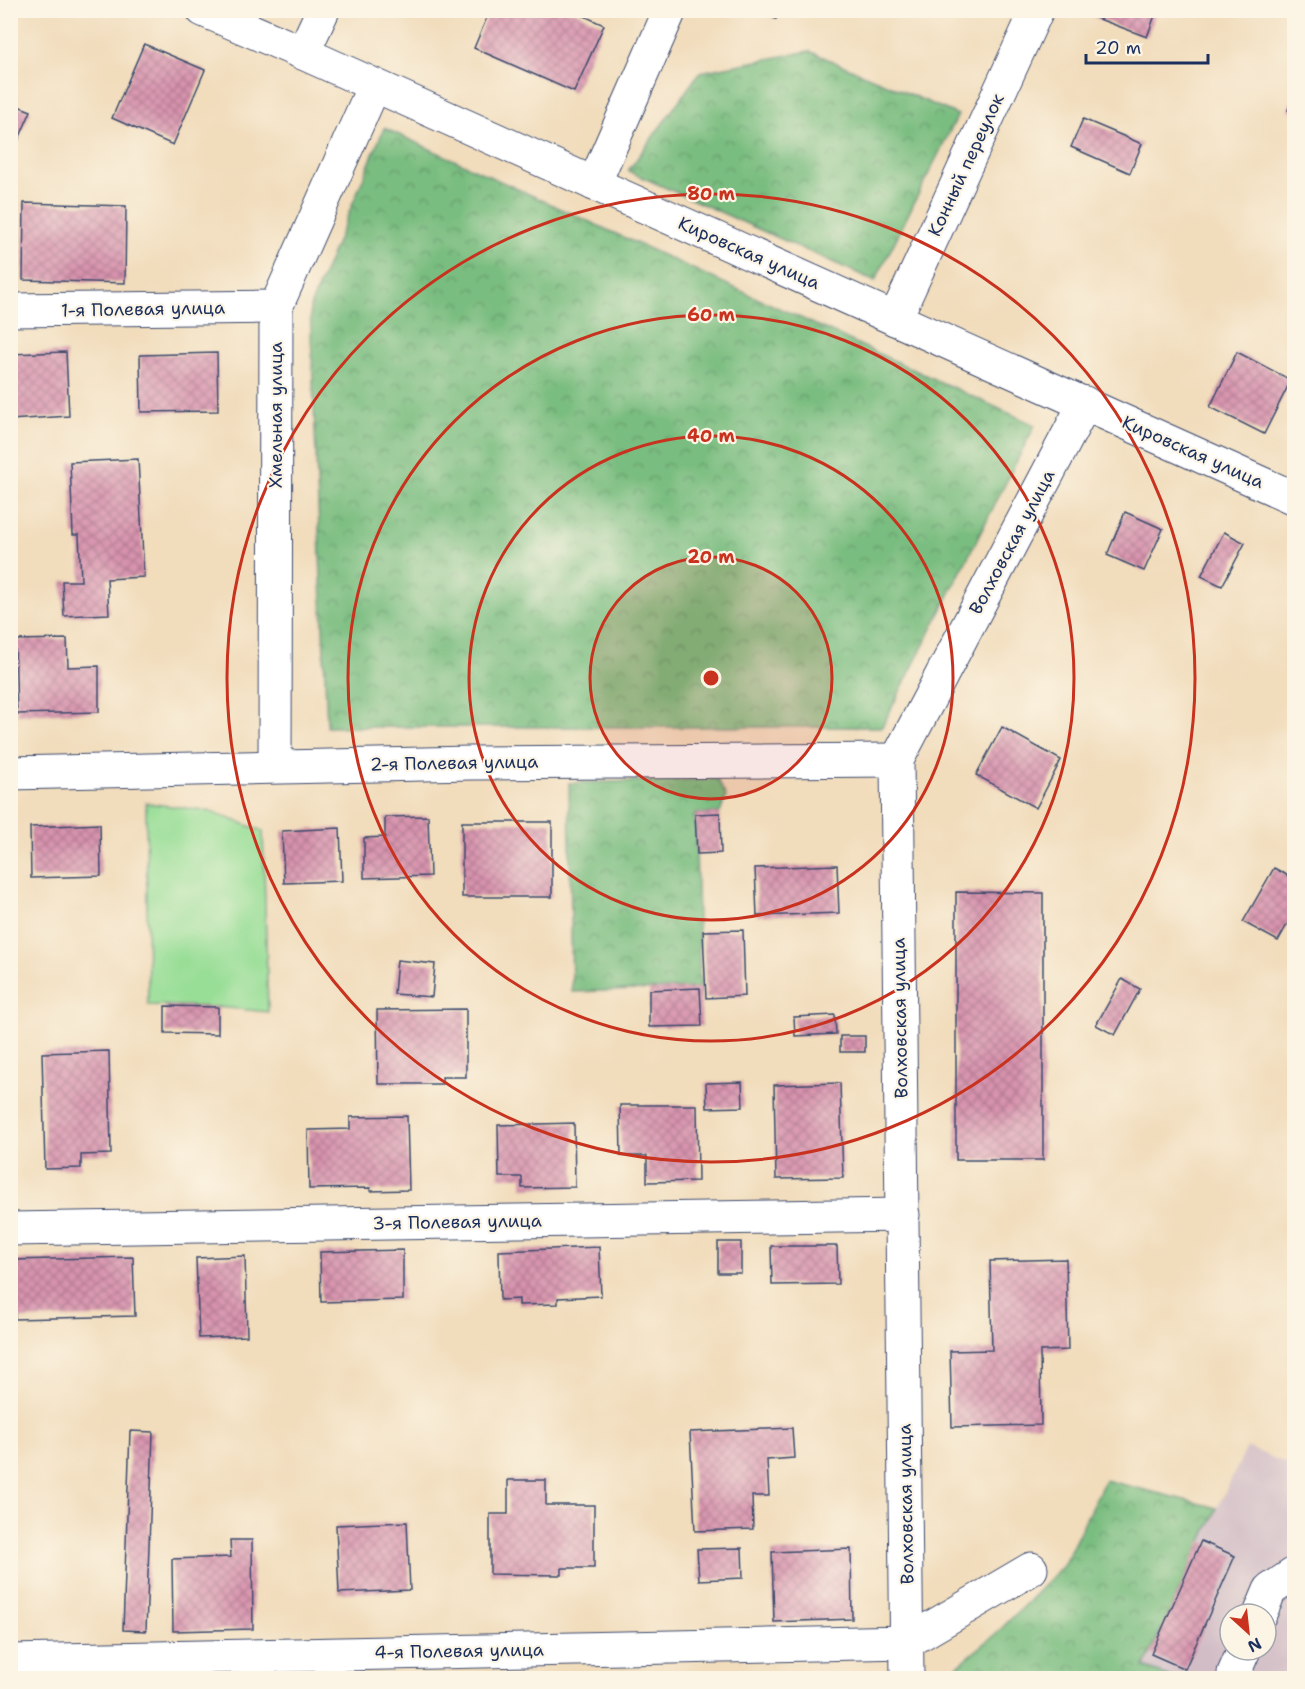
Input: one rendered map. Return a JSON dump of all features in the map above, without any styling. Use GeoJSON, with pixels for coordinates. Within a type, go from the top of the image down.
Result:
{"type":"FeatureCollection","features":[{"type":"Feature","properties":{"kind":"street","name":"Кировская улица"},"geometry":{"type":"LineString","coordinates":[[203,10],[1294,498]]}},
{"type":"Feature","properties":{"kind":"street"},"geometry":{"type":"LineString","coordinates":[[303,53],[322,10]]}},
{"type":"Feature","properties":{"kind":"street"},"geometry":{"type":"LineString","coordinates":[[594,184],[670,10]]}},
{"type":"Feature","properties":{"kind":"street","name":"Конный переулок"},"geometry":{"type":"LineString","coordinates":[[895,319],[1036,10]]}},
{"type":"Feature","properties":{"kind":"street","name":"Хмельная улица"},"geometry":{"type":"LineString","coordinates":[[275,766],[276,307],[374,86]]}},
{"type":"Feature","properties":{"kind":"street","name":"1-я Полевая улица"},"geometry":{"type":"LineString","coordinates":[[10,310],[276,307]]}},
{"type":"Feature","properties":{"kind":"street","name":"Волховская улица"},"geometry":{"type":"LineString","coordinates":[[907,1678],[897,760],[1085,404]]}},
{"type":"Feature","properties":{"kind":"street","name":"2-я Полевая улица"},"geometry":{"type":"LineString","coordinates":[[10,773],[275,766],[897,760]]}},
{"type":"Feature","properties":{"kind":"street","name":"3-я Полевая улица"},"geometry":{"type":"LineString","coordinates":[[10,1229],[903,1215]]}},
{"type":"Feature","properties":{"kind":"street"},"geometry":{"type":"LineString","coordinates":[[907,1642],[1031,1569]]}},
{"type":"Feature","properties":{"kind":"street"},"geometry":{"type":"LineString","coordinates":[[1265,1602],[1270,1590],[1294,1574]]}},
{"type":"Feature","properties":{"kind":"street","name":"4-я Полевая улица"},"geometry":{"type":"LineString","coordinates":[[10,1661],[907,1642]]}},
{"type":"Feature","properties":{"kind":"shaded area"},"geometry":{"type":"Polygon","coordinates":[[[1247,1447],[1294,1467],[1294,1678],[1173,1678],[1144,1667],[1201,1541],[1247,1447]]]}},
{"type":"Feature","properties":{"kind":"green space"},"geometry":{"type":"Polygon","coordinates":[[[809,51],[958,115],[875,281],[628,171],[700,72],[809,51]]]}},
{"type":"Feature","properties":{"kind":"green space"},"geometry":{"type":"Polygon","coordinates":[[[384,128],[1035,425],[882,727],[327,727],[310,307],[384,128]]]}},
{"type":"Feature","properties":{"kind":"green space"},"geometry":{"type":"Polygon","coordinates":[[[717,779],[726,796],[720,813],[695,814],[700,988],[572,992],[569,783],[717,779]]]}},
{"type":"Feature","properties":{"kind":"green space"},"geometry":{"type":"Polygon","coordinates":[[[146,803],[209,811],[263,831],[268,1012],[218,1007],[148,1005],[146,803]]]}},
{"type":"Feature","properties":{"kind":"green space"},"geometry":{"type":"Polygon","coordinates":[[[1105,1480],[1217,1508],[1144,1667],[1173,1678],[943,1678],[995,1635],[1063,1566],[1105,1480]]]}},
{"type":"Feature","properties":{"kind":"building"},"geometry":{"type":"Polygon","coordinates":[[[490,10],[571,10],[604,25],[574,92],[474,48],[490,10]]]}},
{"type":"Feature","properties":{"kind":"building"},"geometry":{"type":"Polygon","coordinates":[[[758,10],[780,10],[776,19],[758,10]]]}},
{"type":"Feature","properties":{"kind":"building"},"geometry":{"type":"Polygon","coordinates":[[[1093,10],[1157,10],[1147,37],[1091,16],[1093,10]]]}},
{"type":"Feature","properties":{"kind":"building"},"geometry":{"type":"Polygon","coordinates":[[[144,44],[205,70],[173,145],[112,118],[144,44]]]}},
{"type":"Feature","properties":{"kind":"building"},"geometry":{"type":"Polygon","coordinates":[[[1294,95],[1294,112],[1288,110],[1294,95]]]}},
{"type":"Feature","properties":{"kind":"building"},"geometry":{"type":"Polygon","coordinates":[[[10,103],[31,111],[18,141],[10,138],[10,103]]]}},
{"type":"Feature","properties":{"kind":"building"},"geometry":{"type":"Polygon","coordinates":[[[1083,119],[1142,144],[1130,173],[1071,147],[1083,119]]]}},
{"type":"Feature","properties":{"kind":"building"},"geometry":{"type":"Polygon","coordinates":[[[24,203],[126,206],[125,283],[23,280],[24,203]]]}},
{"type":"Feature","properties":{"kind":"building"},"geometry":{"type":"Polygon","coordinates":[[[66,352],[69,416],[10,420],[10,354],[66,352]]]}},
{"type":"Feature","properties":{"kind":"building"},"geometry":{"type":"Polygon","coordinates":[[[1237,352],[1291,380],[1264,434],[1210,407],[1237,352]]]}},
{"type":"Feature","properties":{"kind":"building"},"geometry":{"type":"Polygon","coordinates":[[[217,353],[218,411],[141,412],[140,355],[217,353]]]}},
{"type":"Feature","properties":{"kind":"building"},"geometry":{"type":"Polygon","coordinates":[[[138,459],[144,577],[107,579],[109,614],[64,616],[62,581],[81,581],[79,535],[73,535],[70,462],[138,459]]]}},
{"type":"Feature","properties":{"kind":"building"},"geometry":{"type":"Polygon","coordinates":[[[1125,512],[1163,529],[1144,571],[1107,555],[1125,512]]]}},
{"type":"Feature","properties":{"kind":"building"},"geometry":{"type":"Polygon","coordinates":[[[1224,532],[1245,543],[1222,586],[1201,576],[1224,532]]]}},
{"type":"Feature","properties":{"kind":"building"},"geometry":{"type":"Polygon","coordinates":[[[67,639],[68,667],[99,666],[99,712],[17,714],[15,640],[67,639]]]}},
{"type":"Feature","properties":{"kind":"building"},"geometry":{"type":"Polygon","coordinates":[[[1002,727],[1061,760],[1036,808],[976,775],[1002,727]]]}},
{"type":"Feature","properties":{"kind":"building"},"geometry":{"type":"Polygon","coordinates":[[[720,813],[721,853],[697,854],[695,814],[720,813]]]}},
{"type":"Feature","properties":{"kind":"building"},"geometry":{"type":"Polygon","coordinates":[[[428,816],[430,876],[364,878],[364,838],[385,837],[385,817],[428,816]]]}},
{"type":"Feature","properties":{"kind":"building"},"geometry":{"type":"Polygon","coordinates":[[[462,822],[552,822],[552,897],[462,897],[462,822]]]}},
{"type":"Feature","properties":{"kind":"building"},"geometry":{"type":"Polygon","coordinates":[[[100,824],[101,876],[31,878],[30,827],[100,824]]]}},
{"type":"Feature","properties":{"kind":"building"},"geometry":{"type":"Polygon","coordinates":[[[340,828],[342,881],[284,883],[282,831],[340,828]]]}},
{"type":"Feature","properties":{"kind":"building"},"geometry":{"type":"Polygon","coordinates":[[[837,865],[839,913],[757,916],[755,868],[837,865]]]}},
{"type":"Feature","properties":{"kind":"building"},"geometry":{"type":"Polygon","coordinates":[[[1274,868],[1294,879],[1294,912],[1278,941],[1243,922],[1274,868]]]}},
{"type":"Feature","properties":{"kind":"building"},"geometry":{"type":"Polygon","coordinates":[[[956,892],[1043,893],[1043,1160],[956,1160],[956,892]]]}},
{"type":"Feature","properties":{"kind":"building"},"geometry":{"type":"Polygon","coordinates":[[[743,930],[745,996],[706,998],[703,931],[743,930]]]}},
{"type":"Feature","properties":{"kind":"building"},"geometry":{"type":"Polygon","coordinates":[[[397,960],[435,964],[432,997],[394,994],[397,960]]]}},
{"type":"Feature","properties":{"kind":"building"},"geometry":{"type":"Polygon","coordinates":[[[1122,979],[1140,989],[1115,1035],[1096,1025],[1122,979]]]}},
{"type":"Feature","properties":{"kind":"building"},"geometry":{"type":"Polygon","coordinates":[[[700,988],[702,1026],[649,1027],[649,990],[700,988]]]}},
{"type":"Feature","properties":{"kind":"building"},"geometry":{"type":"Polygon","coordinates":[[[165,1006],[218,1007],[218,1034],[165,1033],[165,1006]]]}},
{"type":"Feature","properties":{"kind":"building"},"geometry":{"type":"Polygon","coordinates":[[[466,1009],[466,1077],[442,1077],[442,1084],[378,1084],[377,1010],[466,1009]]]}},
{"type":"Feature","properties":{"kind":"building"},"geometry":{"type":"Polygon","coordinates":[[[835,1015],[836,1034],[795,1036],[794,1017],[835,1015]]]}},
{"type":"Feature","properties":{"kind":"building"},"geometry":{"type":"Polygon","coordinates":[[[840,1036],[865,1036],[865,1052],[840,1052],[840,1036]]]}},
{"type":"Feature","properties":{"kind":"building"},"geometry":{"type":"Polygon","coordinates":[[[109,1051],[111,1154],[81,1155],[81,1168],[45,1169],[42,1053],[109,1051]]]}},
{"type":"Feature","properties":{"kind":"building"},"geometry":{"type":"Polygon","coordinates":[[[742,1082],[743,1107],[707,1108],[706,1083],[742,1082]]]}},
{"type":"Feature","properties":{"kind":"building"},"geometry":{"type":"Polygon","coordinates":[[[840,1083],[843,1178],[776,1179],[774,1085],[840,1083]]]}},
{"type":"Feature","properties":{"kind":"building"},"geometry":{"type":"Polygon","coordinates":[[[620,1105],[697,1105],[698,1181],[647,1182],[647,1156],[621,1156],[620,1105]]]}},
{"type":"Feature","properties":{"kind":"building"},"geometry":{"type":"Polygon","coordinates":[[[407,1116],[409,1190],[309,1189],[308,1130],[350,1129],[350,1117],[407,1116]]]}},
{"type":"Feature","properties":{"kind":"building"},"geometry":{"type":"Polygon","coordinates":[[[574,1123],[575,1187],[522,1188],[522,1177],[499,1177],[498,1125],[574,1123]]]}},
{"type":"Feature","properties":{"kind":"building"},"geometry":{"type":"Polygon","coordinates":[[[718,1242],[741,1242],[741,1273],[718,1273],[718,1242]]]}},
{"type":"Feature","properties":{"kind":"building"},"geometry":{"type":"Polygon","coordinates":[[[771,1246],[837,1246],[838,1284],[772,1285],[771,1246]]]}},
{"type":"Feature","properties":{"kind":"building"},"geometry":{"type":"Polygon","coordinates":[[[599,1247],[601,1296],[558,1298],[558,1304],[519,1305],[519,1299],[500,1300],[499,1251],[599,1247]]]}},
{"type":"Feature","properties":{"kind":"building"},"geometry":{"type":"Polygon","coordinates":[[[403,1250],[403,1300],[321,1302],[320,1252],[403,1250]]]}},
{"type":"Feature","properties":{"kind":"building"},"geometry":{"type":"Polygon","coordinates":[[[245,1256],[247,1336],[199,1338],[196,1258],[245,1256]]]}},
{"type":"Feature","properties":{"kind":"building"},"geometry":{"type":"Polygon","coordinates":[[[133,1257],[135,1316],[15,1319],[13,1260],[133,1257]]]}},
{"type":"Feature","properties":{"kind":"building"},"geometry":{"type":"Polygon","coordinates":[[[1066,1259],[1068,1350],[1040,1351],[1041,1425],[952,1427],[950,1351],[992,1350],[990,1261],[1066,1259]]]}},
{"type":"Feature","properties":{"kind":"building"},"geometry":{"type":"Polygon","coordinates":[[[792,1428],[794,1458],[767,1460],[769,1496],[752,1496],[753,1529],[695,1531],[690,1432],[792,1428]]]}},
{"type":"Feature","properties":{"kind":"building"},"geometry":{"type":"Polygon","coordinates":[[[130,1431],[153,1432],[146,1631],[123,1630],[130,1431]]]}},
{"type":"Feature","properties":{"kind":"building"},"geometry":{"type":"Polygon","coordinates":[[[508,1480],[546,1480],[546,1505],[594,1505],[594,1568],[562,1568],[562,1575],[490,1574],[490,1514],[508,1514],[508,1480]]]}},
{"type":"Feature","properties":{"kind":"building"},"geometry":{"type":"Polygon","coordinates":[[[407,1522],[410,1590],[339,1593],[336,1525],[407,1522]]]}},
{"type":"Feature","properties":{"kind":"building"},"geometry":{"type":"Polygon","coordinates":[[[230,1540],[252,1540],[253,1629],[173,1631],[172,1559],[231,1557],[230,1540]]]}},
{"type":"Feature","properties":{"kind":"building"},"geometry":{"type":"Polygon","coordinates":[[[1201,1541],[1235,1556],[1185,1669],[1151,1654],[1201,1541]]]}},
{"type":"Feature","properties":{"kind":"building"},"geometry":{"type":"Polygon","coordinates":[[[742,1548],[743,1578],[699,1580],[697,1549],[742,1548]]]}},
{"type":"Feature","properties":{"kind":"building"},"geometry":{"type":"Polygon","coordinates":[[[851,1549],[852,1619],[774,1622],[772,1552],[851,1549]]]}}]}
